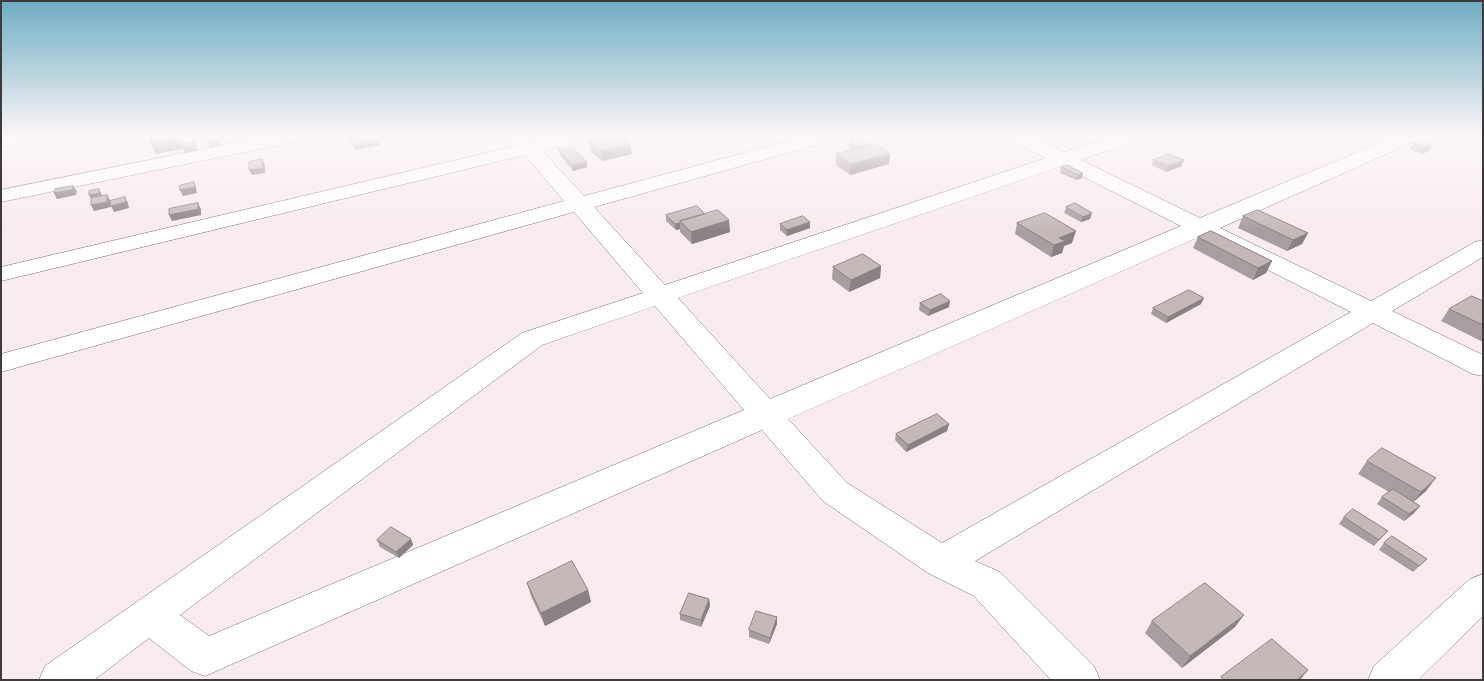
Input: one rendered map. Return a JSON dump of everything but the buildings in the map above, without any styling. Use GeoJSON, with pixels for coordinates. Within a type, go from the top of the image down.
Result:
{"type":"FeatureCollection","features":[{"type":"Feature","properties":{"kind":"street"},"geometry":{"type":"LineString","coordinates":[[1,196],[138,168]]}},
{"type":"Feature","properties":{"kind":"street"},"geometry":{"type":"LineString","coordinates":[[1,274],[422,168]]}},
{"type":"Feature","properties":{"kind":"street"},"geometry":{"type":"LineString","coordinates":[[547,168],[835,492],[941,562],[987,584],[1079,680]]}},
{"type":"Feature","properties":{"kind":"street"},"geometry":{"type":"LineString","coordinates":[[1,363],[711,168]]}},
{"type":"Feature","properties":{"kind":"street"},"geometry":{"type":"LineString","coordinates":[[60,680],[532,339],[1035,168]]}},
{"type":"Feature","properties":{"kind":"street"},"geometry":{"type":"LineString","coordinates":[[1083,168],[1483,367]]}},
{"type":"Feature","properties":{"kind":"street"},"geometry":{"type":"LineString","coordinates":[[149,615],[204,669],[766,415],[1338,168]]}},
{"type":"Feature","properties":{"kind":"street"},"geometry":{"type":"LineString","coordinates":[[941,562],[1483,247]]}},
{"type":"Feature","properties":{"kind":"street"},"geometry":{"type":"LineString","coordinates":[[1389,680],[1483,591]]}}]}
